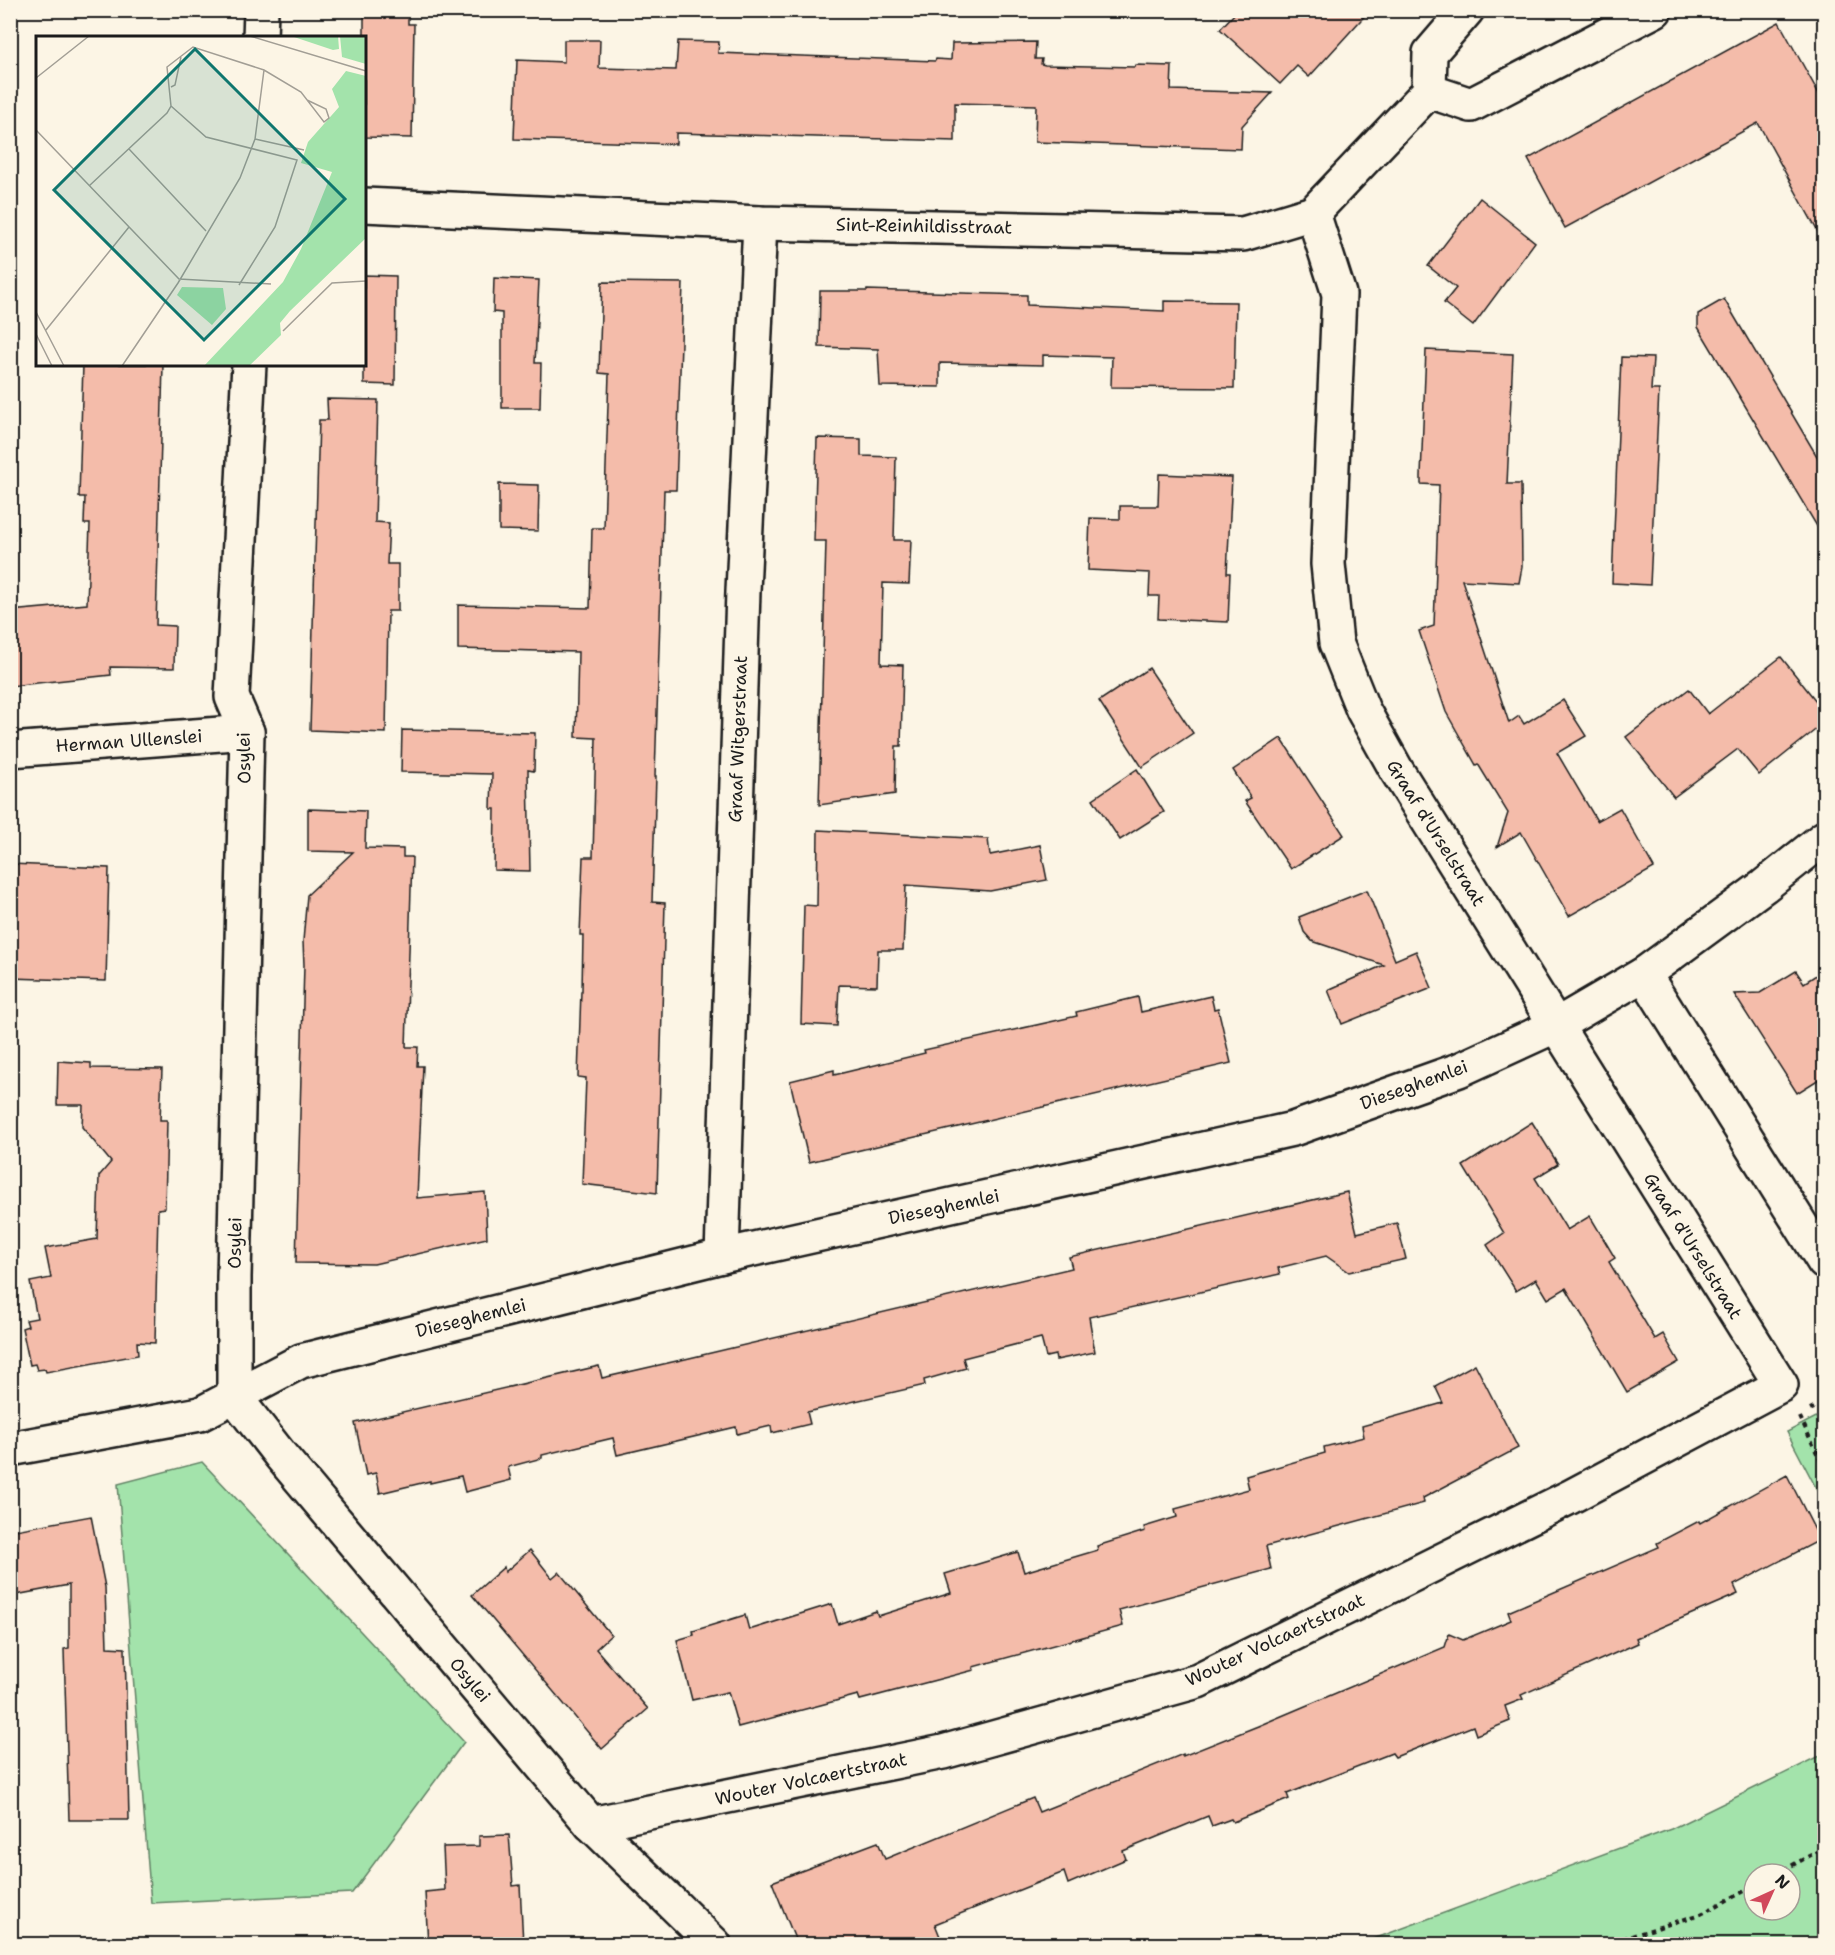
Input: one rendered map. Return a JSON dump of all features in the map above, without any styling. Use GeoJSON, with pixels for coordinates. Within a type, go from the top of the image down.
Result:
{"type":"FeatureCollection","features":[{"type":"Feature","properties":{"kind":"street"},"geometry":{"type":"LineString","coordinates":[[260,36],[261,10]]}},
{"type":"Feature","properties":{"kind":"street"},"geometry":{"type":"LineString","coordinates":[[1467,10],[1430,53],[1429,91],[1471,105],[1655,10]]}},
{"type":"Feature","properties":{"kind":"street","name":"Sint-Reinhildisstraat"},"geometry":{"type":"LineString","coordinates":[[366,205],[760,223],[1243,234],[1313,213],[1429,91]]}},
{"type":"Feature","properties":{"kind":"street","name":"Graaf d'Urselstraat"},"geometry":{"type":"LineString","coordinates":[[1313,213],[1339,294],[1328,564],[1336,643],[1363,710],[1397,771],[1781,1386]]}},
{"type":"Feature","properties":{"kind":"street","name":"Graaf Witgerstraat"},"geometry":{"type":"LineString","coordinates":[[722,1256],[745,546],[760,223]]}},
{"type":"Feature","properties":{"kind":"street","name":"Osylei"},"geometry":{"type":"LineString","coordinates":[[249,366],[232,697],[247,732],[234,1277],[234,1396],[281,1456],[591,1824],[714,1944]]}},
{"type":"Feature","properties":{"kind":"street","name":"Herman Ullenslei"},"geometry":{"type":"LineString","coordinates":[[10,750],[247,732]]}},
{"type":"Feature","properties":{"kind":"street","name":"Dieseghemlei"},"geometry":{"type":"LineString","coordinates":[[10,1449],[200,1414],[301,1361],[722,1256],[1293,1129],[1459,1070],[1555,1026],[1644,974],[1764,886],[1824,838]]}},
{"type":"Feature","properties":{"kind":"street"},"geometry":{"type":"LineString","coordinates":[[1644,974],[1824,1262]]}},
{"type":"Feature","properties":{"kind":"street","name":"Wouter Volcaertstraat"},"geometry":{"type":"LineString","coordinates":[[591,1824],[943,1752],[1198,1681],[1570,1497],[1781,1386]]}},
{"type":"Feature","properties":{"kind":"path"},"geometry":{"type":"LineString","coordinates":[[1799,1416],[1824,1468]]}},
{"type":"Feature","properties":{"kind":"path"},"geometry":{"type":"LineString","coordinates":[[1798,1862],[1824,1848]]}},
{"type":"Feature","properties":{"kind":"path"},"geometry":{"type":"LineString","coordinates":[[1606,1944],[1701,1914],[1742,1892]]}},
{"type":"Feature","properties":{"kind":"green space"},"geometry":{"type":"Polygon","coordinates":[[[1824,1413],[1824,1503],[1787,1432],[1824,1413]]]}},
{"type":"Feature","properties":{"kind":"green space"},"geometry":{"type":"Polygon","coordinates":[[[202,1462],[464,1742],[352,1893],[151,1903],[118,1484],[202,1462]]]}},
{"type":"Feature","properties":{"kind":"green space"},"geometry":{"type":"Polygon","coordinates":[[[1824,1754],[1824,1944],[1360,1944],[1671,1829],[1824,1754]]]}},
{"type":"Feature","properties":{"kind":"building"},"geometry":{"type":"Polygon","coordinates":[[[364,10],[408,10],[408,24],[414,24],[412,138],[366,137],[366,36],[364,36],[364,10]]]}},
{"type":"Feature","properties":{"kind":"building"},"geometry":{"type":"Polygon","coordinates":[[[1238,10],[1370,10],[1309,77],[1297,66],[1280,84],[1220,29],[1238,10]]]}},
{"type":"Feature","properties":{"kind":"building"},"geometry":{"type":"Polygon","coordinates":[[[1779,22],[1824,103],[1824,243],[1758,123],[1565,228],[1528,159],[1779,22]]]}},
{"type":"Feature","properties":{"kind":"building"},"geometry":{"type":"Polygon","coordinates":[[[564,40],[600,40],[599,68],[676,70],[678,41],[719,42],[718,53],[935,61],[936,59],[951,60],[952,43],[1036,42],[1035,59],[1042,59],[1041,64],[1045,65],[1172,66],[1171,90],[1272,93],[1242,126],[1241,149],[1035,142],[1036,105],[955,103],[955,141],[676,133],[676,144],[514,139],[517,60],[564,62],[564,40]]]}},
{"type":"Feature","properties":{"kind":"building"},"geometry":{"type":"Polygon","coordinates":[[[1480,198],[1535,242],[1473,326],[1444,303],[1456,288],[1428,266],[1480,198]]]}},
{"type":"Feature","properties":{"kind":"building"},"geometry":{"type":"Polygon","coordinates":[[[366,275],[396,276],[395,385],[364,384],[366,275]]]}},
{"type":"Feature","properties":{"kind":"building"},"geometry":{"type":"Polygon","coordinates":[[[494,278],[539,280],[535,363],[541,363],[540,408],[502,408],[502,313],[493,312],[494,278]]]}},
{"type":"Feature","properties":{"kind":"building"},"geometry":{"type":"Polygon","coordinates":[[[602,282],[683,283],[676,490],[664,490],[655,776],[652,902],[665,903],[657,1193],[582,1184],[586,1078],[578,1077],[583,935],[580,935],[583,857],[593,857],[596,738],[576,737],[578,652],[458,649],[458,605],[590,608],[592,528],[604,528],[609,374],[599,373],[602,282]]]}},
{"type":"Feature","properties":{"kind":"building"},"geometry":{"type":"Polygon","coordinates":[[[867,290],[1027,295],[1027,305],[1164,311],[1164,301],[1236,302],[1234,388],[1111,387],[1112,357],[1043,355],[1043,365],[940,363],[940,387],[880,386],[878,349],[819,347],[820,291],[867,290]]]}},
{"type":"Feature","properties":{"kind":"building"},"geometry":{"type":"Polygon","coordinates":[[[1724,299],[1824,468],[1824,538],[1698,327],[1698,314],[1724,299]]]}},
{"type":"Feature","properties":{"kind":"building"},"geometry":{"type":"Polygon","coordinates":[[[1426,350],[1513,354],[1507,484],[1521,484],[1522,567],[1519,583],[1462,580],[1509,723],[1519,716],[1524,724],[1563,700],[1586,736],[1557,753],[1597,821],[1620,808],[1654,868],[1569,916],[1521,832],[1497,847],[1508,813],[1478,764],[1476,765],[1446,712],[1419,631],[1434,626],[1439,485],[1421,484],[1426,350]]]}},
{"type":"Feature","properties":{"kind":"building"},"geometry":{"type":"Polygon","coordinates":[[[1621,357],[1653,358],[1651,390],[1659,390],[1650,585],[1612,583],[1621,357]]]}},
{"type":"Feature","properties":{"kind":"building"},"geometry":{"type":"Polygon","coordinates":[[[83,366],[163,366],[156,625],[175,626],[174,668],[110,667],[111,675],[10,686],[10,611],[87,604],[90,524],[84,524],[85,497],[79,497],[83,366]]]}},
{"type":"Feature","properties":{"kind":"building"},"geometry":{"type":"Polygon","coordinates":[[[327,399],[378,400],[375,522],[389,523],[387,564],[398,564],[398,611],[388,611],[386,733],[310,730],[319,420],[328,420],[327,399]]]}},
{"type":"Feature","properties":{"kind":"building"},"geometry":{"type":"Polygon","coordinates":[[[817,438],[861,439],[861,456],[896,457],[894,540],[911,540],[909,584],[883,583],[881,664],[903,665],[901,746],[896,746],[895,794],[819,805],[826,541],[814,541],[817,438]]]}},
{"type":"Feature","properties":{"kind":"building"},"geometry":{"type":"Polygon","coordinates":[[[1159,474],[1232,477],[1227,573],[1230,573],[1228,622],[1158,619],[1159,596],[1149,596],[1150,573],[1088,570],[1090,518],[1120,519],[1120,506],[1158,506],[1159,474]]]}},
{"type":"Feature","properties":{"kind":"building"},"geometry":{"type":"Polygon","coordinates":[[[499,484],[539,485],[538,531],[499,530],[499,484]]]}},
{"type":"Feature","properties":{"kind":"building"},"geometry":{"type":"Polygon","coordinates":[[[1781,657],[1824,711],[1824,723],[1759,775],[1738,749],[1674,797],[1626,737],[1689,689],[1708,714],[1781,657]]]}},
{"type":"Feature","properties":{"kind":"building"},"geometry":{"type":"Polygon","coordinates":[[[1149,668],[1193,733],[1142,767],[1099,701],[1149,668]]]}},
{"type":"Feature","properties":{"kind":"building"},"geometry":{"type":"Polygon","coordinates":[[[402,730],[535,733],[534,771],[528,770],[530,871],[494,870],[495,809],[491,809],[492,774],[401,772],[402,730]]]}},
{"type":"Feature","properties":{"kind":"building"},"geometry":{"type":"Polygon","coordinates":[[[1281,738],[1344,835],[1291,869],[1245,801],[1251,798],[1233,770],[1281,738]]]}},
{"type":"Feature","properties":{"kind":"building"},"geometry":{"type":"Polygon","coordinates":[[[1137,769],[1164,812],[1120,840],[1093,799],[1137,769]]]}},
{"type":"Feature","properties":{"kind":"building"},"geometry":{"type":"Polygon","coordinates":[[[308,809],[366,811],[365,848],[403,849],[403,857],[412,857],[406,1047],[418,1047],[417,1066],[423,1066],[417,1198],[485,1192],[487,1238],[374,1264],[296,1263],[303,941],[307,895],[353,852],[308,851],[308,809]]]}},
{"type":"Feature","properties":{"kind":"building"},"geometry":{"type":"Polygon","coordinates":[[[818,830],[988,839],[990,855],[1040,845],[1047,880],[990,891],[906,885],[903,950],[878,950],[877,986],[839,985],[837,1026],[801,1024],[804,905],[817,906],[818,830]]]}},
{"type":"Feature","properties":{"kind":"building"},"geometry":{"type":"Polygon","coordinates":[[[10,864],[109,868],[106,981],[10,978],[10,864]]]}},
{"type":"Feature","properties":{"kind":"building"},"geometry":{"type":"Polygon","coordinates":[[[1367,890],[1395,960],[1416,951],[1432,988],[1342,1024],[1328,990],[1384,965],[1312,941],[1304,932],[1299,917],[1367,890]]]}},
{"type":"Feature","properties":{"kind":"building"},"geometry":{"type":"Polygon","coordinates":[[[1824,970],[1824,1076],[1797,1093],[1734,994],[1760,993],[1796,971],[1804,983],[1824,970]]]}},
{"type":"Feature","properties":{"kind":"building"},"geometry":{"type":"Polygon","coordinates":[[[1211,996],[1214,1009],[1218,1008],[1231,1063],[809,1162],[790,1081],[834,1070],[834,1075],[925,1053],[924,1050],[1077,1016],[1076,1012],[1138,997],[1141,1012],[1211,996]]]}},
{"type":"Feature","properties":{"kind":"building"},"geometry":{"type":"Polygon","coordinates":[[[58,1061],[91,1063],[91,1068],[162,1069],[160,1120],[167,1120],[165,1208],[158,1209],[155,1343],[137,1342],[138,1355],[46,1372],[45,1369],[37,1370],[35,1364],[30,1365],[22,1328],[28,1326],[26,1320],[37,1318],[30,1282],[51,1278],[45,1248],[97,1239],[99,1176],[111,1162],[82,1127],[83,1105],[57,1105],[58,1061]]]}},
{"type":"Feature","properties":{"kind":"building"},"geometry":{"type":"Polygon","coordinates":[[[1532,1122],[1558,1164],[1535,1178],[1567,1230],[1590,1216],[1615,1258],[1609,1262],[1655,1339],[1663,1334],[1679,1362],[1627,1392],[1566,1288],[1548,1299],[1536,1279],[1516,1291],[1487,1245],[1504,1233],[1463,1166],[1532,1122]]]}},
{"type":"Feature","properties":{"kind":"building"},"geometry":{"type":"Polygon","coordinates":[[[1347,1192],[1357,1233],[1397,1223],[1406,1259],[1349,1272],[1326,1256],[1278,1268],[1280,1274],[1089,1317],[1095,1352],[1056,1360],[1055,1355],[1046,1357],[1041,1338],[963,1358],[966,1368],[924,1380],[925,1385],[807,1412],[810,1424],[772,1433],[771,1426],[737,1434],[736,1427],[617,1455],[613,1438],[542,1455],[542,1458],[508,1467],[511,1480],[465,1492],[461,1476],[380,1493],[376,1473],[366,1475],[355,1423],[599,1366],[602,1378],[681,1360],[1072,1268],[1069,1257],[1347,1192]]]}},
{"type":"Feature","properties":{"kind":"building"},"geometry":{"type":"Polygon","coordinates":[[[1475,1364],[1518,1448],[1423,1498],[1424,1503],[1266,1546],[1271,1569],[1119,1610],[1123,1626],[973,1667],[974,1670],[860,1700],[858,1695],[738,1727],[728,1692],[692,1700],[677,1640],[694,1635],[693,1631],[745,1615],[749,1630],[832,1604],[838,1624],[876,1611],[878,1616],[951,1593],[945,1574],[1018,1552],[1024,1572],[1098,1550],[1097,1546],[1145,1531],[1144,1527],[1177,1517],[1175,1509],[1249,1489],[1246,1476],[1325,1453],[1324,1447],[1364,1437],[1362,1426],[1443,1403],[1435,1386],[1475,1364]]]}},
{"type":"Feature","properties":{"kind":"building"},"geometry":{"type":"Polygon","coordinates":[[[1787,1475],[1820,1540],[1734,1585],[1738,1594],[1636,1638],[1638,1643],[1521,1695],[1523,1699],[1505,1706],[1510,1721],[1476,1735],[1473,1726],[1395,1757],[1392,1753],[1287,1794],[1289,1799],[1233,1822],[1231,1819],[1212,1826],[1208,1816],[1123,1851],[1126,1859],[1068,1884],[1064,1872],[935,1924],[943,1944],[797,1944],[772,1882],[878,1842],[885,1859],[1033,1798],[1039,1812],[1258,1726],[1445,1647],[1449,1634],[1463,1640],[1511,1620],[1508,1612],[1659,1547],[1657,1543],[1699,1521],[1700,1523],[1787,1475]]]}},
{"type":"Feature","properties":{"kind":"building"},"geometry":{"type":"Polygon","coordinates":[[[91,1516],[105,1587],[107,1647],[125,1648],[129,1820],[69,1820],[64,1649],[69,1648],[69,1585],[10,1596],[10,1531],[91,1516]]]}},
{"type":"Feature","properties":{"kind":"building"},"geometry":{"type":"Polygon","coordinates":[[[530,1550],[552,1578],[559,1572],[611,1635],[596,1649],[648,1709],[602,1749],[472,1595],[504,1567],[505,1572],[530,1550]]]}},
{"type":"Feature","properties":{"kind":"building"},"geometry":{"type":"Polygon","coordinates":[[[509,1835],[513,1886],[520,1885],[523,1944],[428,1944],[425,1892],[445,1890],[443,1847],[479,1846],[479,1836],[509,1835]]]}}]}
